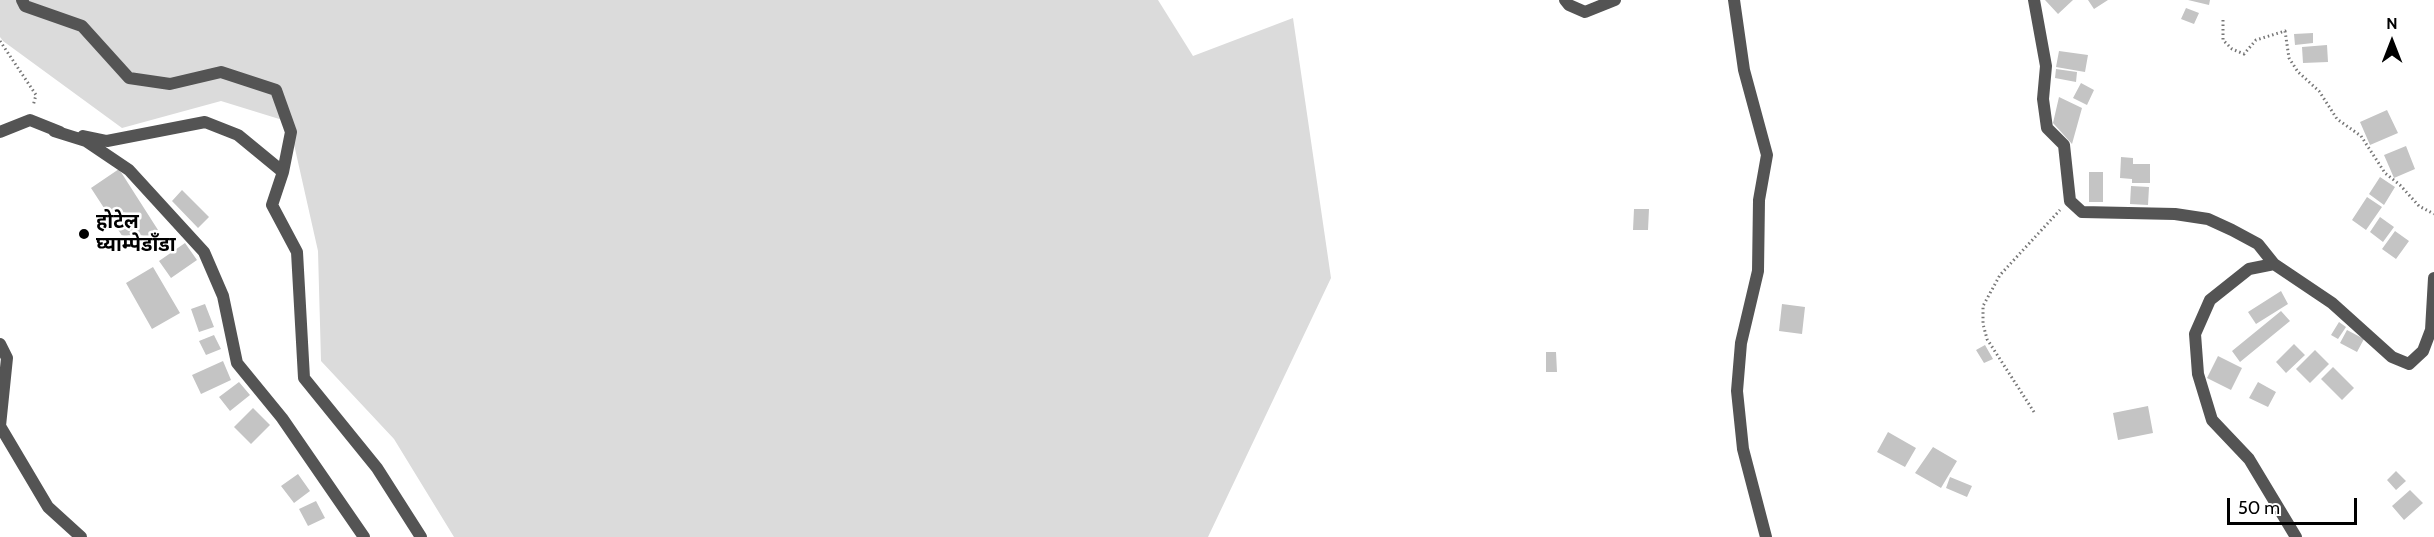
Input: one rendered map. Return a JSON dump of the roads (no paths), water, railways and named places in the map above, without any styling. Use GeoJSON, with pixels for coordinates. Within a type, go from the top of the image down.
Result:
{"type":"FeatureCollection","features":[{"type":"Feature","properties":{"kind":"street"},"geometry":{"type":"LineString","coordinates":[[22,0],[25,6],[82,26],[129,78],[170,84],[221,72],[276,90],[291,132],[283,172],[272,206],[297,252],[304,378],[377,468],[422,537]]}},
{"type":"Feature","properties":{"kind":"street"},"geometry":{"type":"LineString","coordinates":[[1565,0],[1569,5],[1586,12],[1615,0]]}},
{"type":"Feature","properties":{"kind":"street"},"geometry":{"type":"LineString","coordinates":[[1734,0],[1744,70],[1767,155],[1759,200],[1758,271],[1741,343],[1737,391],[1743,449],[1766,537]]}},
{"type":"Feature","properties":{"kind":"street"},"geometry":{"type":"LineString","coordinates":[[2034,0],[2046,66],[2043,99],[2047,128],[2064,145],[2070,201],[2082,212],[2175,214],[2208,219],[2258,244],[2274,264],[2332,303],[2392,357],[2409,364],[2423,351],[2431,330],[2434,278]]}},
{"type":"Feature","properties":{"kind":"street"},"geometry":{"type":"LineString","coordinates":[[0,132],[30,120],[86,141],[129,170],[204,252],[223,296],[237,363],[282,418],[364,537]]}},
{"type":"Feature","properties":{"kind":"street"},"geometry":{"type":"LineString","coordinates":[[54,130],[107,141],[205,122],[238,135],[283,172]]}},
{"type":"Feature","properties":{"kind":"street"},"geometry":{"type":"LineString","coordinates":[[2274,264],[2249,269],[2210,300],[2195,334],[2198,374],[2212,420],[2249,459],[2296,537]]}},
{"type":"Feature","properties":{"kind":"street"},"geometry":{"type":"LineString","coordinates":[[0,344],[7,358],[0,426],[48,507],[81,537]]}},
{"type":"Feature","properties":{"kind":"place","name":"होटेल घ्याम्पेडाँडा"},"geometry":{"type":"Point","coordinates":[84,234]}}]}
